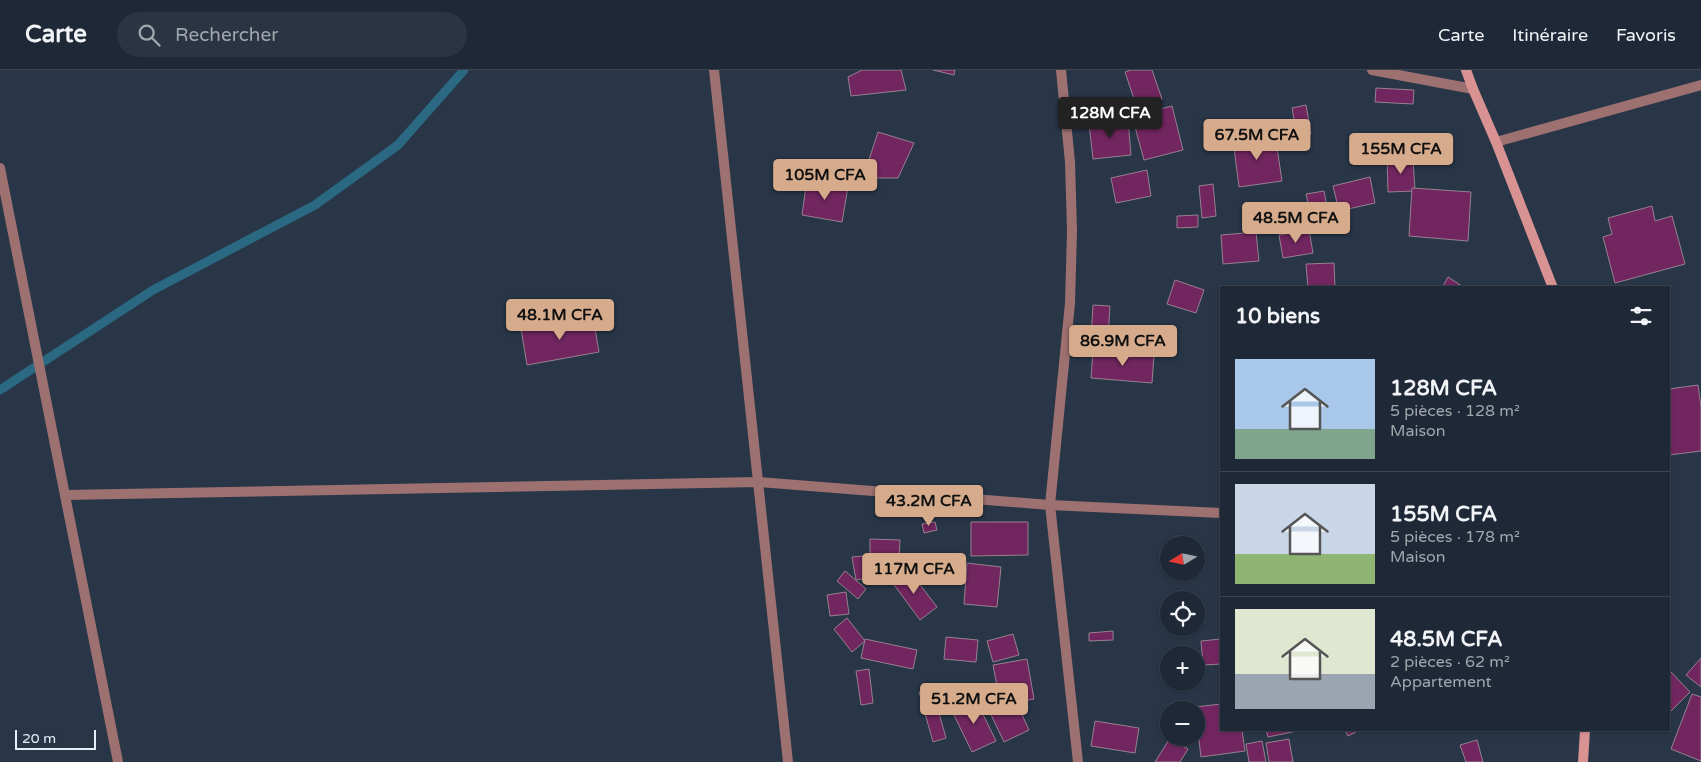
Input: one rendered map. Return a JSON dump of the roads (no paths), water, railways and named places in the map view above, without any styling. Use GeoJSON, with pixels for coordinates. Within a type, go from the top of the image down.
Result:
{"type":"FeatureCollection","features":[{"type":"Feature","properties":{"kind":"street"},"geometry":{"type":"LineString","coordinates":[[714,70],[788,762]]}},
{"type":"Feature","properties":{"kind":"street"},"geometry":{"type":"LineString","coordinates":[[1061,70],[1070,162],[1072,231],[1070,303],[1050,505],[1078,762]]}},
{"type":"Feature","properties":{"kind":"street"},"geometry":{"type":"LineString","coordinates":[[1372,70],[1472,89]]}},
{"type":"Feature","properties":{"kind":"street"},"geometry":{"type":"LineString","coordinates":[[1466,70],[1552,286]]}},
{"type":"Feature","properties":{"kind":"street"},"geometry":{"type":"LineString","coordinates":[[1496,142],[1701,85]]}},
{"type":"Feature","properties":{"kind":"street"},"geometry":{"type":"LineString","coordinates":[[0,168],[118,762]]}},
{"type":"Feature","properties":{"kind":"street"},"geometry":{"type":"LineString","coordinates":[[65,495],[758,482],[1050,505],[1220,513]]}},
{"type":"Feature","properties":{"kind":"street"},"geometry":{"type":"LineString","coordinates":[[1583,762],[1585,731]]}},
{"type":"Feature","properties":{"kind":"waterway"},"geometry":{"type":"LineString","coordinates":[[0,390],[153,290],[315,205],[398,145],[464,70]]}}]}
